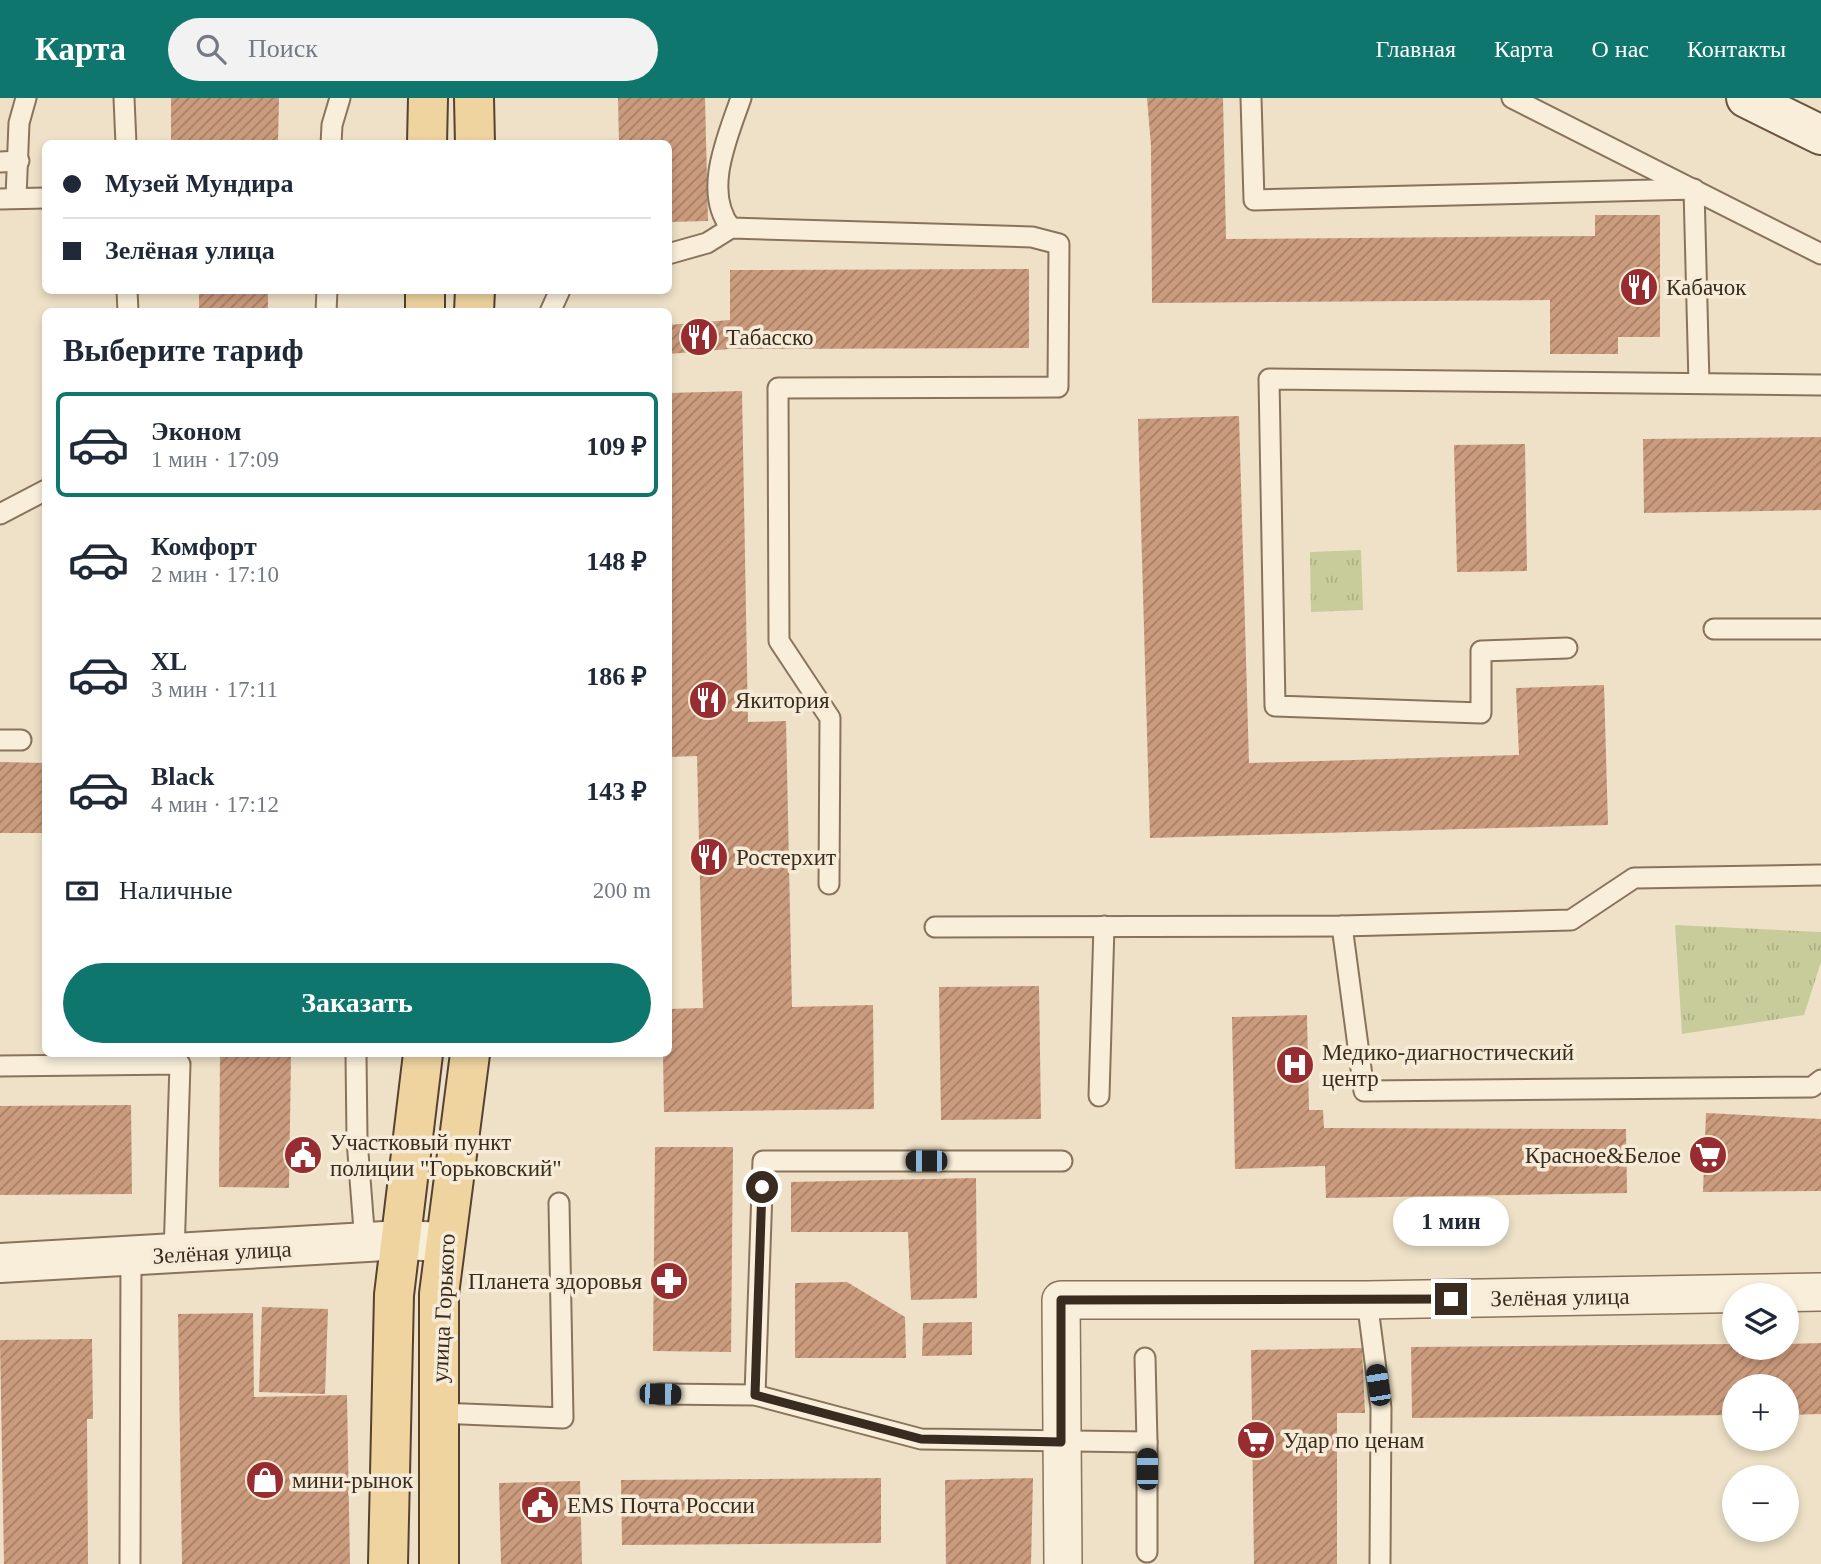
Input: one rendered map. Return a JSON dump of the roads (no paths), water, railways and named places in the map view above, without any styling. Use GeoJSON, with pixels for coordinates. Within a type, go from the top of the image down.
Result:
{"type":"FeatureCollection","features":[{"type":"Feature","properties":{"kind":"main road"},"geometry":{"type":"LineString","coordinates":[[428,98],[428,140]]}},
{"type":"Feature","properties":{"kind":"main road"},"geometry":{"type":"LineString","coordinates":[[474,98],[475,140]]}},
{"type":"Feature","properties":{"kind":"main road","name":"улица Горького"},"geometry":{"type":"LineString","coordinates":[[388,1564],[394,1295],[383,1242],[422,1057]]}},
{"type":"Feature","properties":{"kind":"main road","name":"улица Горького"},"geometry":{"type":"LineString","coordinates":[[439,1564],[439,1294],[470,1057]]}},
{"type":"Feature","properties":{"kind":"street"},"geometry":{"type":"LineString","coordinates":[[1746,98],[1821,135]]}},
{"type":"Feature","properties":{"kind":"street","name":"Зелёная улица"},"geometry":{"type":"LineString","coordinates":[[0,1263],[383,1242],[444,1242]]}},
{"type":"Feature","properties":{"kind":"street","name":"Зелёная улица"},"geometry":{"type":"LineString","coordinates":[[1063,1564],[1061,1300],[1367,1300],[1821,1292]]}},
{"type":"Feature","properties":{"kind":"lane"},"geometry":{"type":"LineString","coordinates":[[26,98],[9,162],[8,198],[42,198]]}},
{"type":"Feature","properties":{"kind":"lane"},"geometry":{"type":"LineString","coordinates":[[124,98],[126,140]]}},
{"type":"Feature","properties":{"kind":"lane"},"geometry":{"type":"LineString","coordinates":[[331,140],[332,125],[340,98]]}},
{"type":"Feature","properties":{"kind":"lane"},"geometry":{"type":"LineString","coordinates":[[730,228],[720,215],[719,161],[741,98]]}},
{"type":"Feature","properties":{"kind":"lane"},"geometry":{"type":"LineString","coordinates":[[1251,98],[1254,200],[1695,189]]}},
{"type":"Feature","properties":{"kind":"lane"},"geometry":{"type":"LineString","coordinates":[[1513,98],[1821,254]]}},
{"type":"Feature","properties":{"kind":"lane"},"geometry":{"type":"LineString","coordinates":[[1695,189],[1699,383]]}},
{"type":"Feature","properties":{"kind":"lane"},"geometry":{"type":"LineString","coordinates":[[672,253],[707,243],[730,228],[1032,237],[1059,244],[1058,387],[778,388],[779,641],[830,718],[829,884]]}},
{"type":"Feature","properties":{"kind":"lane"},"geometry":{"type":"LineString","coordinates":[[1567,648],[1481,651],[1481,713],[1275,706],[1269,379],[1821,385]]}},
{"type":"Feature","properties":{"kind":"lane"},"geometry":{"type":"LineString","coordinates":[[0,514],[42,492]]}},
{"type":"Feature","properties":{"kind":"lane"},"geometry":{"type":"LineString","coordinates":[[1714,629],[1821,629]]}},
{"type":"Feature","properties":{"kind":"lane"},"geometry":{"type":"LineString","coordinates":[[0,740],[21,740]]}},
{"type":"Feature","properties":{"kind":"lane"},"geometry":{"type":"LineString","coordinates":[[935,927],[1342,926],[1571,920],[1634,878],[1821,875]]}},
{"type":"Feature","properties":{"kind":"lane"},"geometry":{"type":"LineString","coordinates":[[1099,1096],[1104,926]]}},
{"type":"Feature","properties":{"kind":"lane"},"geometry":{"type":"LineString","coordinates":[[1342,926],[1364,1091],[1812,1087],[1821,1080]]}},
{"type":"Feature","properties":{"kind":"lane"},"geometry":{"type":"LineString","coordinates":[[356,1057],[357,1140],[383,1242]]}},
{"type":"Feature","properties":{"kind":"lane"},"geometry":{"type":"LineString","coordinates":[[0,1066],[180,1064],[174,1255]]}},
{"type":"Feature","properties":{"kind":"lane"},"geometry":{"type":"LineString","coordinates":[[755,1395],[763,1161],[1062,1161]]}},
{"type":"Feature","properties":{"kind":"lane"},"geometry":{"type":"LineString","coordinates":[[438,1413],[563,1418],[559,1203]]}},
{"type":"Feature","properties":{"kind":"lane"},"geometry":{"type":"LineString","coordinates":[[130,1564],[131,1257]]}},
{"type":"Feature","properties":{"kind":"lane"},"geometry":{"type":"LineString","coordinates":[[1367,1300],[1381,1408],[1380,1564]]}},
{"type":"Feature","properties":{"kind":"lane"},"geometry":{"type":"LineString","coordinates":[[1145,1358],[1147,1552]]}},
{"type":"Feature","properties":{"kind":"lane"},"geometry":{"type":"LineString","coordinates":[[660,1394],[755,1395],[921,1439],[1147,1442]]}},
{"type":"Feature","properties":{"kind":"place","name":"Кабачок"},"geometry":{"type":"Point","coordinates":[1639,287]}},
{"type":"Feature","properties":{"kind":"place","name":"Табасско"},"geometry":{"type":"Point","coordinates":[699,337]}},
{"type":"Feature","properties":{"kind":"place","name":"Якитория"},"geometry":{"type":"Point","coordinates":[708,700]}},
{"type":"Feature","properties":{"kind":"place","name":"Ростерхит"},"geometry":{"type":"Point","coordinates":[709,857]}},
{"type":"Feature","properties":{"kind":"place","name":"Медико-диагностический центр"},"geometry":{"type":"Point","coordinates":[1295,1065]}},
{"type":"Feature","properties":{"kind":"place","name":"Участковый пункт полиции \"Горьковский\""},"geometry":{"type":"Point","coordinates":[303,1155]}},
{"type":"Feature","properties":{"kind":"place","name":"Красное&Белое"},"geometry":{"type":"Point","coordinates":[1708,1155]}},
{"type":"Feature","properties":{"kind":"place","name":"Планета здоровья"},"geometry":{"type":"Point","coordinates":[669,1281]}},
{"type":"Feature","properties":{"kind":"place","name":"Удар по ценам"},"geometry":{"type":"Point","coordinates":[1256,1440]}},
{"type":"Feature","properties":{"kind":"place","name":"мини-рынок"},"geometry":{"type":"Point","coordinates":[265,1480]}},
{"type":"Feature","properties":{"kind":"place","name":"EMS Почта России"},"geometry":{"type":"Point","coordinates":[540,1505]}}]}
